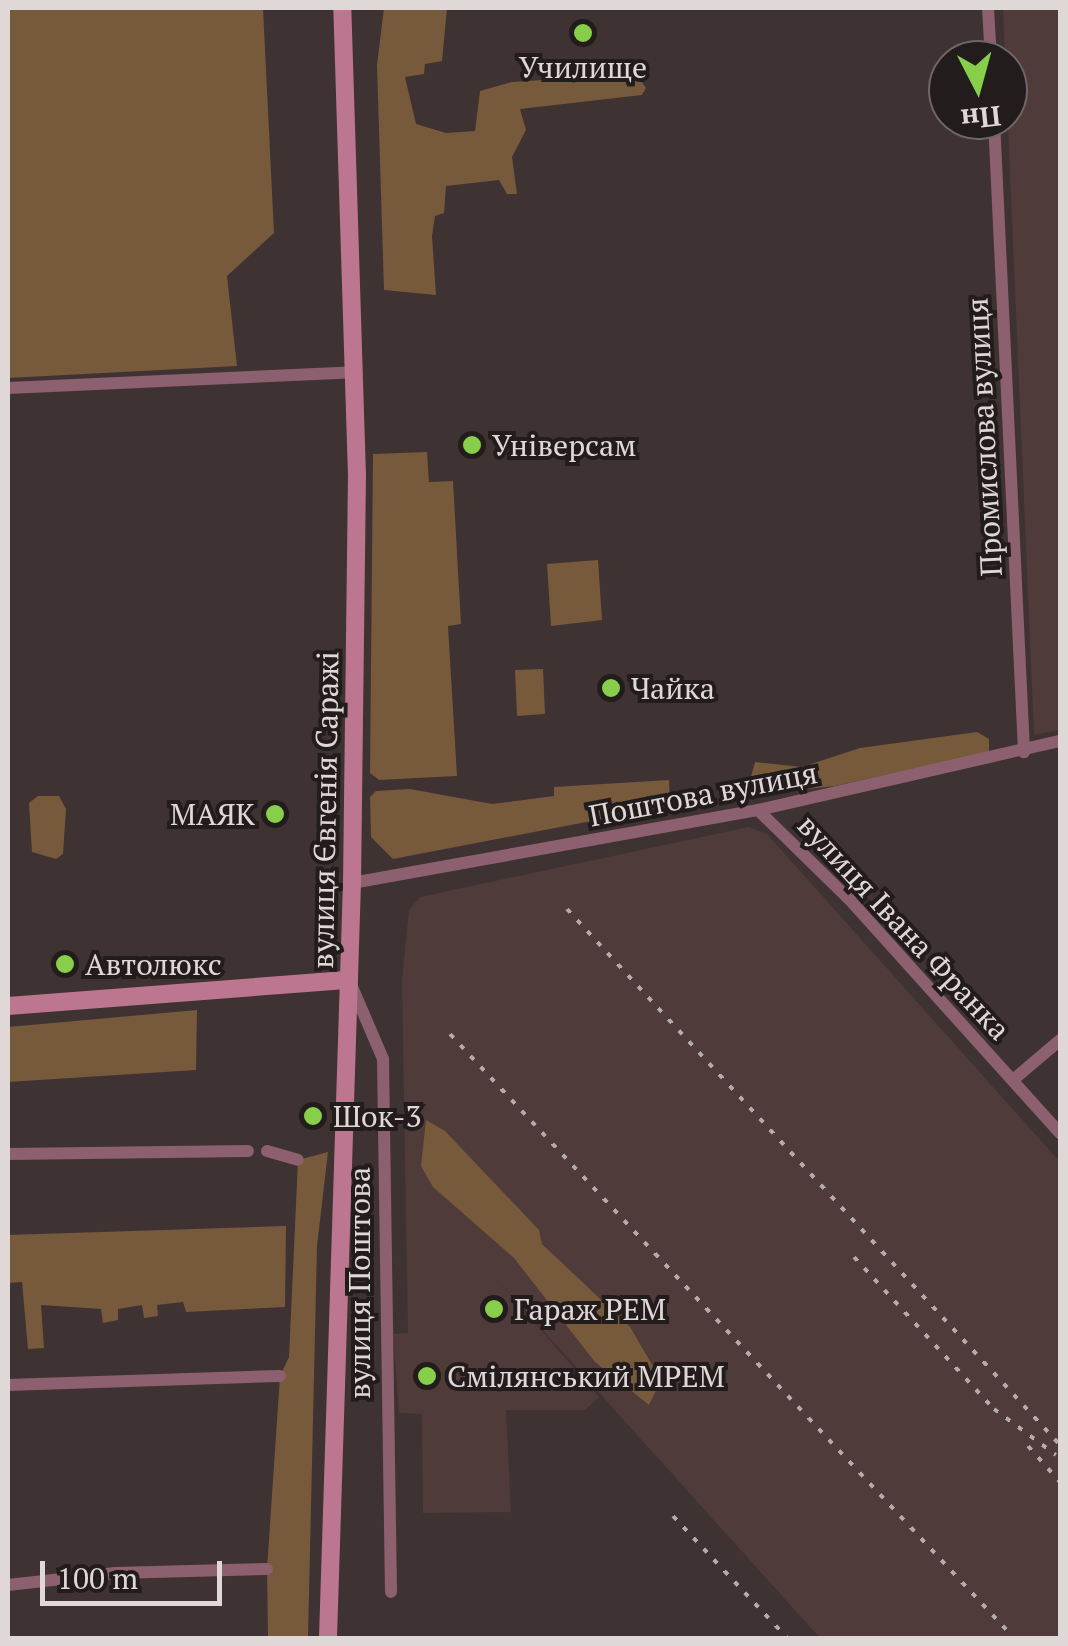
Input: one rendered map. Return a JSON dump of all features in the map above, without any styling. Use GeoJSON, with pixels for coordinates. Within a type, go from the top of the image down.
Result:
{"type":"FeatureCollection","features":[{"type":"Feature","properties":{"kind":"main road","name":"вулиця Євгенія Саражі"},"geometry":{"type":"LineString","coordinates":[[328,1638],[352,883],[355,372],[342,8]]}},
{"type":"Feature","properties":{"kind":"main road"},"geometry":{"type":"LineString","coordinates":[[8,1006],[349,980]]}},
{"type":"Feature","properties":{"kind":"street"},"geometry":{"type":"LineString","coordinates":[[988,8],[990,40]]}},
{"type":"Feature","properties":{"kind":"street","name":"Промислова вулиця"},"geometry":{"type":"LineString","coordinates":[[995,140],[1024,752]]}},
{"type":"Feature","properties":{"kind":"street"},"geometry":{"type":"LineString","coordinates":[[8,388],[355,372]]}},
{"type":"Feature","properties":{"kind":"street","name":"Поштова вулиця"},"geometry":{"type":"LineString","coordinates":[[352,883],[758,810],[1060,741]]}},
{"type":"Feature","properties":{"kind":"street","name":"вулиця Івана Франка"},"geometry":{"type":"LineString","coordinates":[[758,810],[1060,1133]]}},
{"type":"Feature","properties":{"kind":"street","name":"вулиця Поштова"},"geometry":{"type":"LineString","coordinates":[[349,980],[382,1059],[391,1592]]}},
{"type":"Feature","properties":{"kind":"street","name":"вулиця Івана Франка"},"geometry":{"type":"LineString","coordinates":[[1013,1080],[1060,1040]]}},
{"type":"Feature","properties":{"kind":"street"},"geometry":{"type":"LineString","coordinates":[[267,1151],[298,1160]]}},
{"type":"Feature","properties":{"kind":"street"},"geometry":{"type":"LineString","coordinates":[[8,1154],[248,1152]]}},
{"type":"Feature","properties":{"kind":"street"},"geometry":{"type":"LineString","coordinates":[[8,1384],[280,1376]]}},
{"type":"Feature","properties":{"kind":"street"},"geometry":{"type":"LineString","coordinates":[[8,1585],[114,1573],[267,1569]]}},
{"type":"Feature","properties":{"kind":"shaded area"},"geometry":{"type":"Polygon","coordinates":[[[8,8],[263,8],[274,233],[227,276],[237,366],[8,378],[8,8]]]}},
{"type":"Feature","properties":{"kind":"shaded area"},"geometry":{"type":"Polygon","coordinates":[[[384,8],[447,8],[442,61],[425,64],[424,74],[405,77],[416,124],[446,133],[475,131],[480,91],[512,82],[636,74],[646,88],[642,95],[520,109],[526,130],[512,157],[517,194],[507,194],[499,180],[446,186],[444,213],[435,216],[432,236],[436,295],[384,290],[377,65],[384,8]]]}},
{"type":"Feature","properties":{"kind":"shaded area"},"geometry":{"type":"Polygon","coordinates":[[[1003,8],[1060,8],[1060,730],[1034,735],[1009,140],[1028,140],[1028,40],[1004,40],[1003,8]]]}},
{"type":"Feature","properties":{"kind":"shaded area"},"geometry":{"type":"Polygon","coordinates":[[[427,452],[429,482],[453,481],[461,624],[448,626],[457,776],[379,780],[370,773],[373,454],[427,452]]]}},
{"type":"Feature","properties":{"kind":"shaded area"},"geometry":{"type":"Polygon","coordinates":[[[598,560],[602,620],[551,626],[547,564],[598,560]]]}},
{"type":"Feature","properties":{"kind":"shaded area"},"geometry":{"type":"Polygon","coordinates":[[[543,669],[545,714],[517,716],[515,670],[543,669]]]}},
{"type":"Feature","properties":{"kind":"shaded area"},"geometry":{"type":"Polygon","coordinates":[[[977,732],[989,739],[989,752],[835,786],[770,793],[749,784],[755,762],[802,767],[860,748],[977,732]]]}},
{"type":"Feature","properties":{"kind":"shaded area"},"geometry":{"type":"Polygon","coordinates":[[[669,780],[670,806],[393,859],[371,837],[370,797],[376,791],[410,789],[492,804],[554,796],[554,787],[669,780]]]}},
{"type":"Feature","properties":{"kind":"shaded area"},"geometry":{"type":"Polygon","coordinates":[[[38,796],[59,796],[66,809],[63,854],[56,859],[32,852],[29,803],[38,796]]]}},
{"type":"Feature","properties":{"kind":"shaded area"},"geometry":{"type":"Polygon","coordinates":[[[749,827],[767,834],[1060,1162],[1060,1638],[820,1638],[494,1276],[599,1397],[585,1410],[506,1410],[511,1512],[423,1513],[422,1414],[399,1413],[393,1334],[408,1333],[402,981],[409,910],[420,897],[749,827]]]}},
{"type":"Feature","properties":{"kind":"shaded area"},"geometry":{"type":"Polygon","coordinates":[[[197,1010],[196,1070],[8,1082],[8,1027],[197,1010]]]}},
{"type":"Feature","properties":{"kind":"shaded area"},"geometry":{"type":"Polygon","coordinates":[[[426,1120],[445,1131],[539,1230],[542,1244],[630,1327],[661,1380],[649,1405],[595,1362],[514,1258],[433,1187],[421,1166],[426,1120]]]}},
{"type":"Feature","properties":{"kind":"shaded area"},"geometry":{"type":"Polygon","coordinates":[[[328,1152],[317,1246],[308,1638],[268,1638],[267,1569],[280,1376],[289,1357],[298,1160],[328,1152]]]}},
{"type":"Feature","properties":{"kind":"shaded area"},"geometry":{"type":"Polygon","coordinates":[[[286,1226],[285,1307],[186,1312],[183,1302],[157,1305],[158,1316],[144,1318],[142,1305],[118,1309],[118,1320],[103,1323],[101,1309],[41,1305],[44,1348],[28,1349],[22,1282],[8,1283],[8,1235],[286,1226]]]}},
{"type":"Feature","properties":{"kind":"railway"},"geometry":{"type":"LineString","coordinates":[[567,909],[1060,1445]]}},
{"type":"Feature","properties":{"kind":"railway"},"geometry":{"type":"LineString","coordinates":[[450,1034],[1014,1638]]}},
{"type":"Feature","properties":{"kind":"railway"},"geometry":{"type":"LineString","coordinates":[[854,1257],[994,1409],[1056,1455]]}},
{"type":"Feature","properties":{"kind":"railway"},"geometry":{"type":"LineString","coordinates":[[1028,1446],[1060,1482]]}},
{"type":"Feature","properties":{"kind":"railway"},"geometry":{"type":"LineString","coordinates":[[673,1516],[787,1638]]}},
{"type":"Feature","properties":{"kind":"place","name":"Училище"},"geometry":{"type":"Point","coordinates":[583,33]}},
{"type":"Feature","properties":{"kind":"place","name":"Універсам"},"geometry":{"type":"Point","coordinates":[472,445]}},
{"type":"Feature","properties":{"kind":"place","name":"Чайка"},"geometry":{"type":"Point","coordinates":[611,688]}},
{"type":"Feature","properties":{"kind":"place","name":"МАЯК"},"geometry":{"type":"Point","coordinates":[275,814]}},
{"type":"Feature","properties":{"kind":"place","name":"Автолюкс"},"geometry":{"type":"Point","coordinates":[65,964]}},
{"type":"Feature","properties":{"kind":"place","name":"Шок-3"},"geometry":{"type":"Point","coordinates":[313,1116]}},
{"type":"Feature","properties":{"kind":"place","name":"Гараж РЕМ"},"geometry":{"type":"Point","coordinates":[494,1309]}},
{"type":"Feature","properties":{"kind":"place","name":"Смілянський МРЕМ"},"geometry":{"type":"Point","coordinates":[427,1376]}}]}
